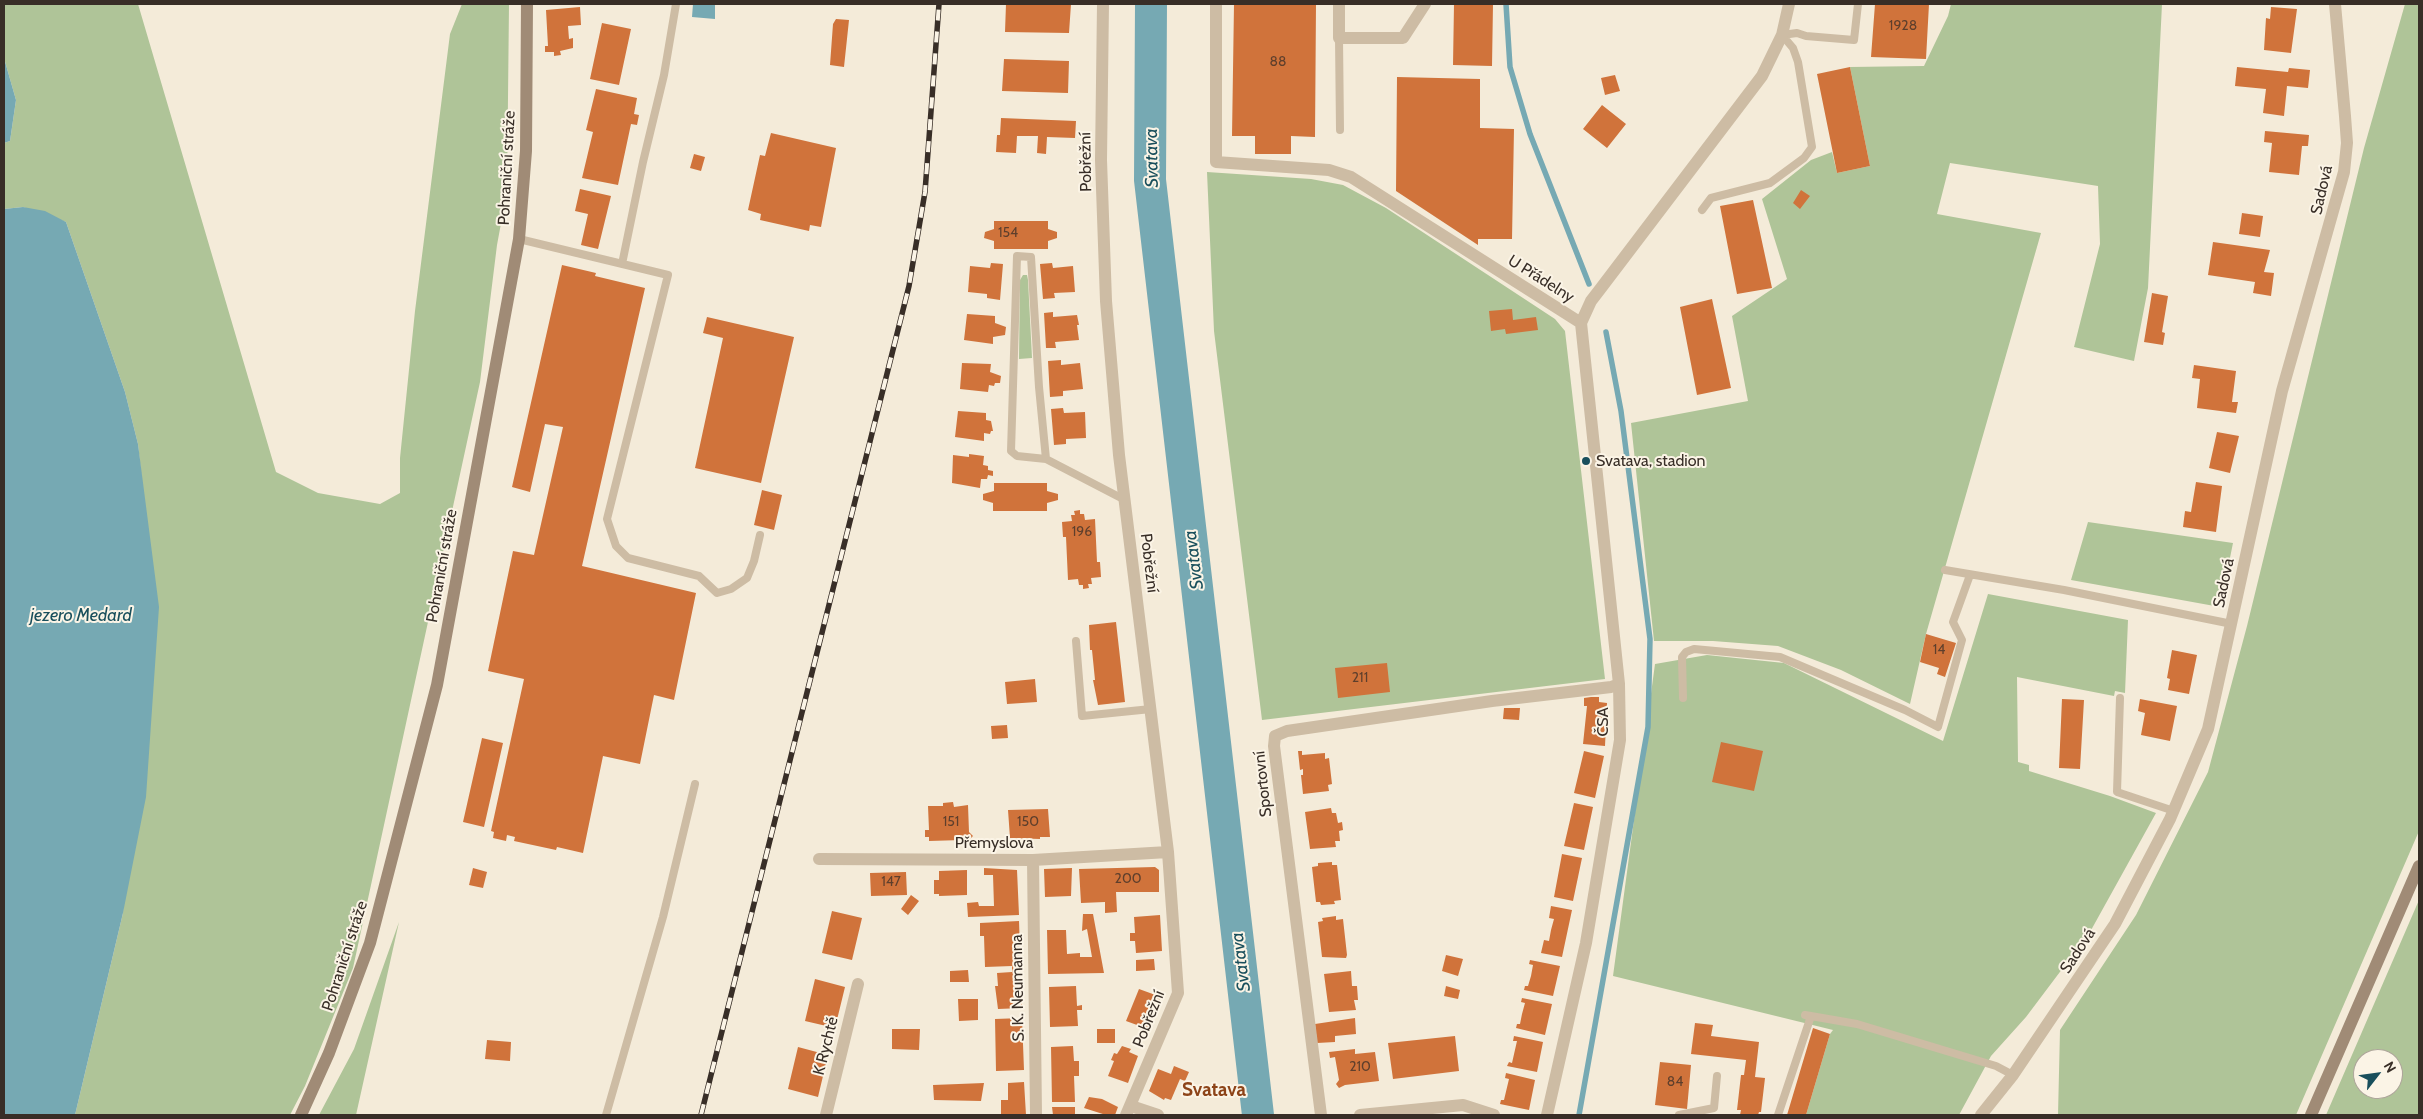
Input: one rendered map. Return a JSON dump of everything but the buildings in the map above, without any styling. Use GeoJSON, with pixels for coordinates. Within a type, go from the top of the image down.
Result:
{"type":"FeatureCollection","features":[{"type":"Feature","properties":{"kind":"street","name":"Pohraniční stráže"},"geometry":{"type":"LineString","coordinates":[[301,1115],[329,1053],[370,943],[437,685],[519,239],[526,151],[527,4]]}},
{"type":"Feature","properties":{"kind":"street","name":"Pobřežní"},"geometry":{"type":"LineString","coordinates":[[1103,4],[1101,160],[1106,301],[1119,454],[1168,852],[1178,993],[1128,1111]]}},
{"type":"Feature","properties":{"kind":"street","name":"U Přádelny"},"geometry":{"type":"LineString","coordinates":[[1216,4],[1216,162],[1329,170],[1350,178],[1582,319],[1601,288],[1762,76],[1782,35],[1789,4]]}},
{"type":"Feature","properties":{"kind":"street"},"geometry":{"type":"LineString","coordinates":[[1339,4],[1339,38],[1403,38],[1425,4]]}},
{"type":"Feature","properties":{"kind":"street","name":"Sadová"},"geometry":{"type":"LineString","coordinates":[[1981,1115],[2013,1075],[2115,924],[2174,811],[2208,729],[2282,391],[2344,172],[2347,143],[2335,4]]}},
{"type":"Feature","properties":{"kind":"street","name":"ČSA"},"geometry":{"type":"LineString","coordinates":[[1547,1115],[1586,943],[1607,827],[1620,740],[1619,684],[1582,319]]}},
{"type":"Feature","properties":{"kind":"street","name":"Sportovní"},"geometry":{"type":"LineString","coordinates":[[1321,1115],[1274,746],[1275,736],[1287,731],[1492,701],[1611,687],[1619,684]]}},
{"type":"Feature","properties":{"kind":"street","name":"Přemyslova"},"geometry":{"type":"LineString","coordinates":[[819,859],[1032,860],[1168,852]]}},
{"type":"Feature","properties":{"kind":"street","name":"S. K. Neumanna"},"geometry":{"type":"LineString","coordinates":[[1032,860],[1036,1115]]}},
{"type":"Feature","properties":{"kind":"street"},"geometry":{"type":"LineString","coordinates":[[2311,1115],[2419,866]]}},
{"type":"Feature","properties":{"kind":"street","name":"K Rychtě"},"geometry":{"type":"LineString","coordinates":[[826,1115],[858,984]]}},
{"type":"Feature","properties":{"kind":"street"},"geometry":{"type":"LineString","coordinates":[[1360,1115],[1463,1105],[1494,1115]]}},
{"type":"Feature","properties":{"kind":"street"},"geometry":{"type":"LineString","coordinates":[[1128,1111],[1158,1115]]}},
{"type":"Feature","properties":{"kind":"lane"},"geometry":{"type":"LineString","coordinates":[[622,264],[643,162],[664,75],[676,4]]}},
{"type":"Feature","properties":{"kind":"lane"},"geometry":{"type":"LineString","coordinates":[[1782,35],[1797,33],[1806,36],[1854,40],[1858,4]]}},
{"type":"Feature","properties":{"kind":"lane"},"geometry":{"type":"LineString","coordinates":[[1702,210],[1711,198],[1770,183],[1804,158],[1812,147],[1798,62],[1793,48],[1782,35]]}},
{"type":"Feature","properties":{"kind":"lane"},"geometry":{"type":"LineString","coordinates":[[1339,38],[1340,130]]}},
{"type":"Feature","properties":{"kind":"lane"},"geometry":{"type":"LineString","coordinates":[[519,239],[668,275],[607,519],[616,546],[628,558],[699,576],[717,593],[731,589],[746,578],[754,561],[760,535]]}},
{"type":"Feature","properties":{"kind":"lane"},"geometry":{"type":"LineString","coordinates":[[1046,458],[1039,387],[1031,257],[1017,256],[1012,451],[1017,456],[1046,458],[1125,500]]}},
{"type":"Feature","properties":{"kind":"lane"},"geometry":{"type":"LineString","coordinates":[[1945,570],[2064,590],[2232,624]]}},
{"type":"Feature","properties":{"kind":"lane"},"geometry":{"type":"LineString","coordinates":[[1683,698],[1682,657],[1686,652],[1694,649],[1780,657],[1905,710],[1938,727],[1962,640],[1953,622],[1970,575]]}},
{"type":"Feature","properties":{"kind":"lane"},"geometry":{"type":"LineString","coordinates":[[1076,641],[1082,716],[1151,710]]}},
{"type":"Feature","properties":{"kind":"lane"},"geometry":{"type":"LineString","coordinates":[[2120,698],[2117,792],[2174,811]]}},
{"type":"Feature","properties":{"kind":"lane"},"geometry":{"type":"LineString","coordinates":[[606,1115],[663,917],[695,784]]}},
{"type":"Feature","properties":{"kind":"lane"},"geometry":{"type":"LineString","coordinates":[[1778,1115],[1808,1015],[1857,1024],[1960,1054],[1996,1066],[2013,1075]]}},
{"type":"Feature","properties":{"kind":"lane"},"geometry":{"type":"LineString","coordinates":[[1679,1115],[1714,1108],[1717,1076]]}},
{"type":"Feature","properties":{"kind":"green space"},"geometry":{"type":"Polygon","coordinates":[[[4,4],[138,4],[276,472],[318,493],[380,504],[400,493],[400,458],[415,311],[450,34],[462,4],[509,4],[507,191],[497,245],[480,382],[353,968],[305,1086],[290,1115],[75,1115],[123,913],[142,482],[138,444],[125,392],[66,222],[23,207],[4,209],[4,143],[10,141],[16,100],[4,58],[4,4]]]}},
{"type":"Feature","properties":{"kind":"green space"},"geometry":{"type":"Polygon","coordinates":[[[1951,4],[2162,4],[2148,288],[2134,361],[2074,347],[2100,244],[2098,186],[1950,163],[1937,214],[2041,233],[1926,634],[1910,704],[1841,670],[1778,646],[1713,641],[1654,641],[1631,423],[1748,401],[1732,316],[1787,279],[1762,199],[1811,160],[1832,152],[1837,173],[1870,166],[1850,67],[1924,66],[1948,16],[1951,4]]]}},
{"type":"Feature","properties":{"kind":"green space"},"geometry":{"type":"Polygon","coordinates":[[[2405,4],[2419,4],[2419,831],[2296,1115],[2058,1115],[2060,1030],[2136,915],[2208,772],[2247,626],[2364,148],[2405,4]]]}},
{"type":"Feature","properties":{"kind":"green space"},"geometry":{"type":"Polygon","coordinates":[[[1207,172],[1311,179],[1343,185],[1386,208],[1555,319],[1565,331],[1605,679],[1262,720],[1214,331],[1207,172]]]}},
{"type":"Feature","properties":{"kind":"green space"},"geometry":{"type":"Polygon","coordinates":[[[1023,275],[1027,275],[1028,280],[1032,358],[1019,359],[1020,280],[1023,275]]]}},
{"type":"Feature","properties":{"kind":"green space"},"geometry":{"type":"Polygon","coordinates":[[[2088,522],[2233,543],[2220,607],[2071,580],[2088,522]]]}},
{"type":"Feature","properties":{"kind":"green space"},"geometry":{"type":"Polygon","coordinates":[[[1988,594],[2128,620],[2125,693],[2115,691],[2114,696],[2017,677],[2018,762],[2029,765],[2029,771],[2110,796],[2156,813],[2090,932],[2026,1017],[1991,1056],[1959,1115],[1806,1115],[1830,1034],[1833,1030],[1613,976],[1655,664],[1707,655],[1784,663],[1943,741],[1988,594]]]}},
{"type":"Feature","properties":{"kind":"green space"},"geometry":{"type":"Polygon","coordinates":[[[2419,900],[2419,1115],[2326,1115],[2353,1053],[2353,1099],[2403,1099],[2403,1049],[2355,1049],[2419,900]]]}},
{"type":"Feature","properties":{"kind":"green space"},"geometry":{"type":"Polygon","coordinates":[[[399,922],[356,1115],[319,1115],[354,1049],[399,922]]]}},
{"type":"Feature","properties":{"kind":"water"},"geometry":{"type":"Polygon","coordinates":[[[693,4],[715,4],[715,19],[692,17],[693,4]]]}},
{"type":"Feature","properties":{"kind":"water"},"geometry":{"type":"Polygon","coordinates":[[[4,58],[16,100],[10,141],[4,143],[4,58]]]}},
{"type":"Feature","properties":{"kind":"water","name":"jezero Medard"},"geometry":{"type":"Polygon","coordinates":[[[23,207],[45,211],[66,222],[125,392],[138,444],[159,607],[146,797],[123,913],[75,1115],[4,1115],[4,209],[23,207]]]}},
{"type":"Feature","properties":{"kind":"waterway","name":"Svatava"},"geometry":{"type":"LineString","coordinates":[[1151,4],[1150,180],[1258,1115]]}},
{"type":"Feature","properties":{"kind":"waterway"},"geometry":{"type":"LineString","coordinates":[[1506,4],[1510,67],[1530,134],[1589,284]]}},
{"type":"Feature","properties":{"kind":"waterway"},"geometry":{"type":"LineString","coordinates":[[1579,1115],[1648,727],[1650,639],[1621,411],[1606,332]]}},
{"type":"Feature","properties":{"kind":"railway"},"geometry":{"type":"LineString","coordinates":[[701,1115],[909,286],[925,192],[939,4]]}},
{"type":"Feature","properties":{"kind":"place","name":"Svatava, stadion"},"geometry":{"type":"Point","coordinates":[1586,461]}},
{"type":"Feature","properties":{"kind":"district","name":"Svatava"},"geometry":{"type":"Point","coordinates":[1214,1090]}}]}
